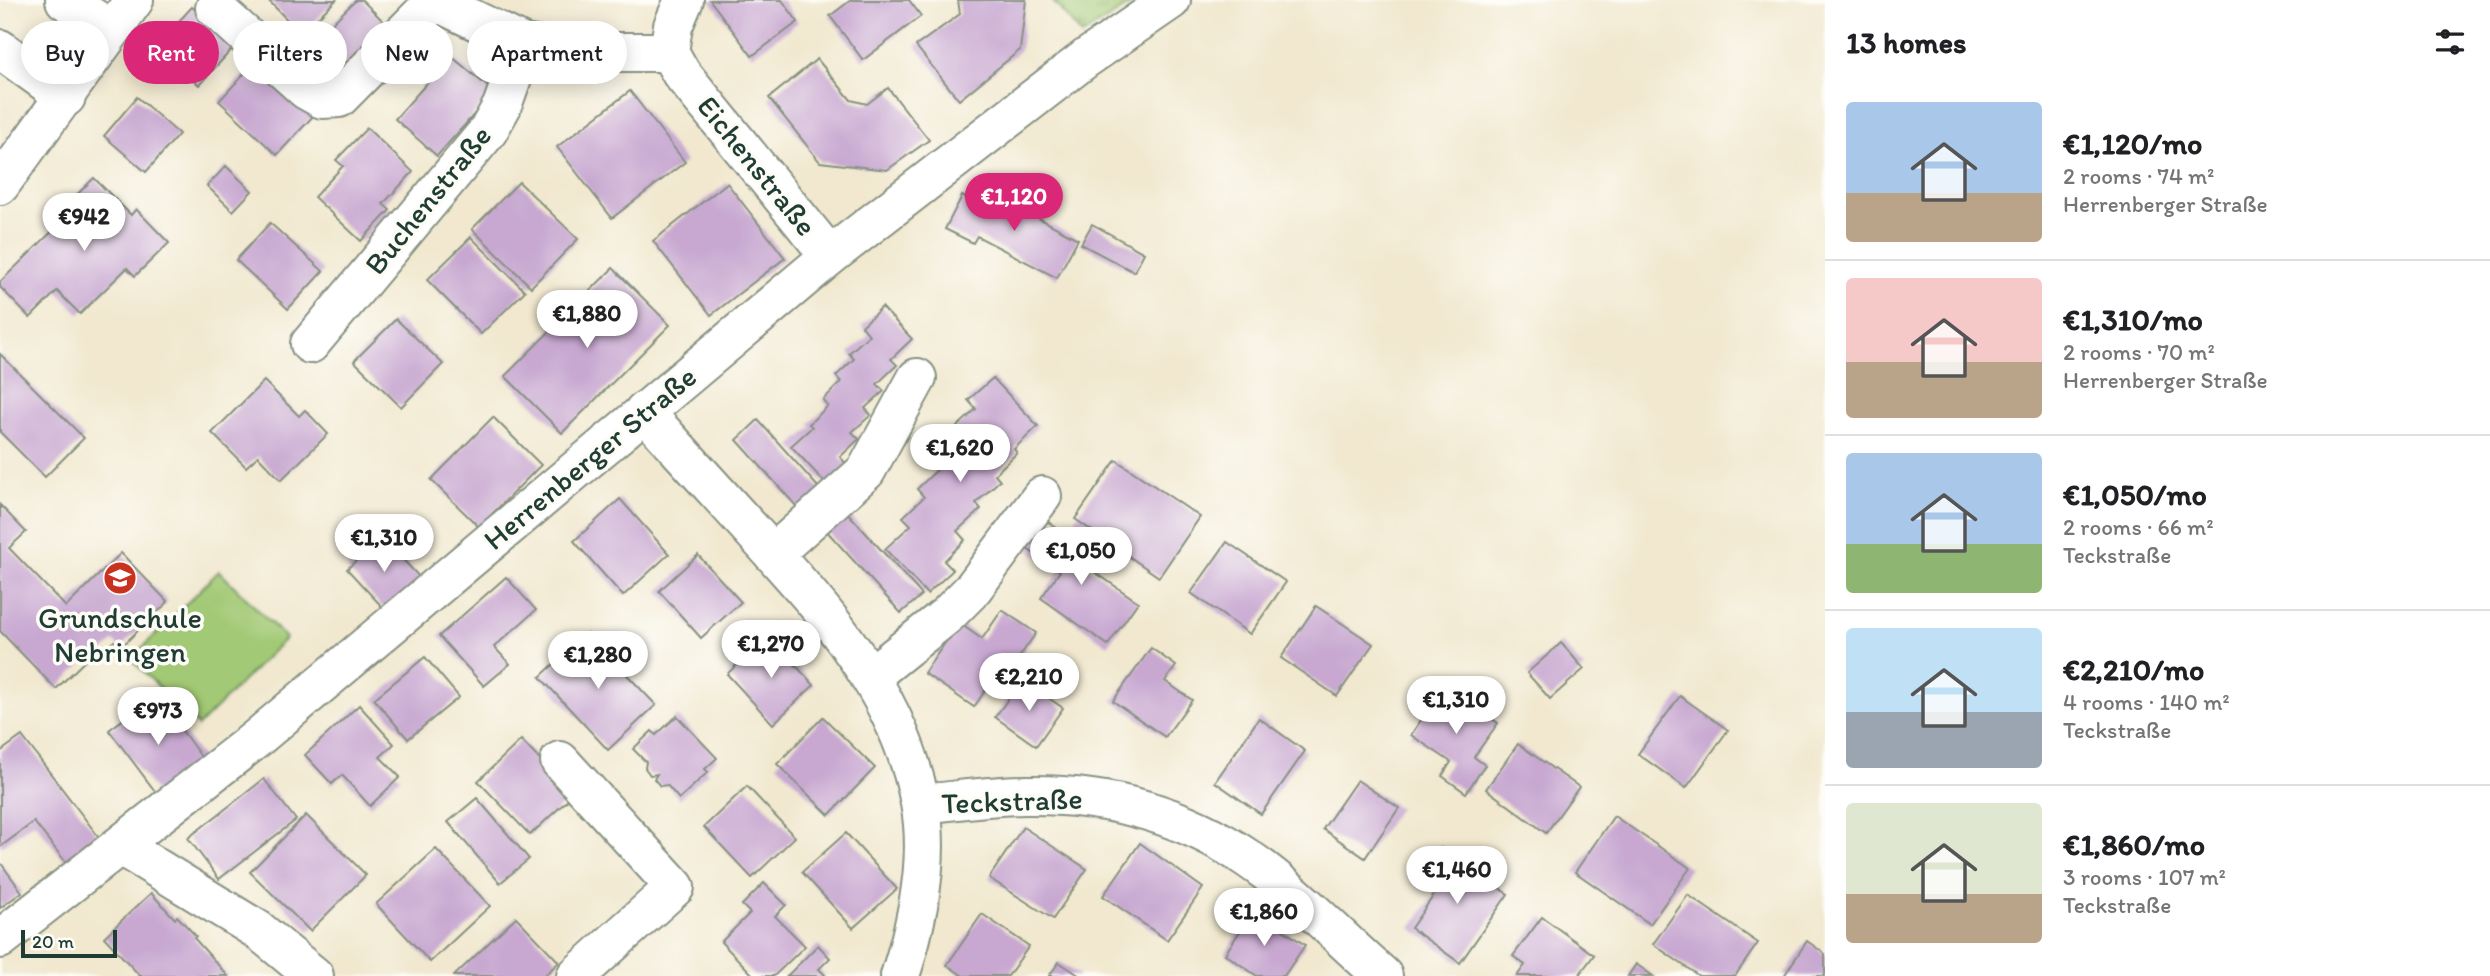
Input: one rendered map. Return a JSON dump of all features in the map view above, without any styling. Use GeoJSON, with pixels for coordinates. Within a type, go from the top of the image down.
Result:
{"type":"FeatureCollection","features":[{"type":"Feature","properties":{"kind":"street"},"geometry":{"type":"LineString","coordinates":[[6,164],[66,97],[123,15],[65,0]]}},
{"type":"Feature","properties":{"kind":"street"},"geometry":{"type":"LineString","coordinates":[[627,52],[668,52],[673,26],[684,0]]}},
{"type":"Feature","properties":{"kind":"street","name":"Herrenberger Straße"},"geometry":{"type":"LineString","coordinates":[[0,939],[312,693],[830,256],[1085,59],[1171,0]]}},
{"type":"Feature","properties":{"kind":"street"},"geometry":{"type":"LineString","coordinates":[[215,8],[306,90],[321,99],[339,99],[434,1],[476,21]]}},
{"type":"Feature","properties":{"kind":"street"},"geometry":{"type":"LineString","coordinates":[[0,48],[66,97]]}},
{"type":"Feature","properties":{"kind":"street","name":"Eichenstraße"},"geometry":{"type":"LineString","coordinates":[[668,52],[681,73],[830,256]]}},
{"type":"Feature","properties":{"kind":"street","name":"Buchenstraße"},"geometry":{"type":"LineString","coordinates":[[310,344],[488,131],[510,84]]}},
{"type":"Feature","properties":{"kind":"street"},"geometry":{"type":"LineString","coordinates":[[773,554],[866,471],[917,378]]}},
{"type":"Feature","properties":{"kind":"street"},"geometry":{"type":"LineString","coordinates":[[645,411],[839,631],[871,676],[892,714],[920,804],[923,846],[917,906],[900,976]]}},
{"type":"Feature","properties":{"kind":"street"},"geometry":{"type":"LineString","coordinates":[[871,676],[971,591],[1042,496]]}},
{"type":"Feature","properties":{"kind":"street"},"geometry":{"type":"LineString","coordinates":[[560,761],[675,887],[576,976]]}},
{"type":"Feature","properties":{"kind":"street","name":"Teckstraße"},"geometry":{"type":"LineString","coordinates":[[920,804],[1024,795],[1068,795],[1107,800],[1174,819],[1222,842],[1249,859],[1383,976]]}},
{"type":"Feature","properties":{"kind":"street"},"geometry":{"type":"LineString","coordinates":[[121,846],[258,930],[314,976]]}},
{"type":"Feature","properties":{"kind":"green space"},"geometry":{"type":"Polygon","coordinates":[[[1052,0],[1138,0],[1082,35],[1052,0]]]}},
{"type":"Feature","properties":{"kind":"green space"},"geometry":{"type":"Polygon","coordinates":[[[219,571],[286,638],[198,726],[131,659],[219,571]]]}},
{"type":"Feature","properties":{"kind":"building"},"geometry":{"type":"Polygon","coordinates":[[[268,0],[336,0],[314,21],[288,21],[268,0]]]}},
{"type":"Feature","properties":{"kind":"building"},"geometry":{"type":"Polygon","coordinates":[[[356,0],[362,0],[383,21],[361,21],[361,60],[352,69],[347,64],[347,21],[334,21],[356,0]]]}},
{"type":"Feature","properties":{"kind":"building"},"geometry":{"type":"Polygon","coordinates":[[[710,0],[782,0],[798,22],[752,56],[710,0]]]}},
{"type":"Feature","properties":{"kind":"building"},"geometry":{"type":"Polygon","coordinates":[[[851,0],[909,0],[921,16],[863,60],[830,16],[851,0]]]}},
{"type":"Feature","properties":{"kind":"building"},"geometry":{"type":"Polygon","coordinates":[[[958,0],[1026,0],[1020,50],[959,100],[916,46],[960,14],[958,0]]]}},
{"type":"Feature","properties":{"kind":"building"},"geometry":{"type":"Polygon","coordinates":[[[192,7],[207,21],[179,21],[192,7]]]}},
{"type":"Feature","properties":{"kind":"building"},"geometry":{"type":"Polygon","coordinates":[[[219,31],[233,44],[233,48],[219,63],[219,31]]]}},
{"type":"Feature","properties":{"kind":"building"},"geometry":{"type":"Polygon","coordinates":[[[453,58],[467,69],[467,84],[484,84],[494,92],[437,156],[395,119],[426,84],[453,84],[453,58]]]}},
{"type":"Feature","properties":{"kind":"building"},"geometry":{"type":"Polygon","coordinates":[[[817,59],[851,100],[867,104],[888,88],[929,140],[887,170],[820,162],[769,98],[817,59]]]}},
{"type":"Feature","properties":{"kind":"building"},"geometry":{"type":"Polygon","coordinates":[[[235,84],[285,84],[316,113],[277,155],[219,101],[235,84]]]}},
{"type":"Feature","properties":{"kind":"building"},"geometry":{"type":"Polygon","coordinates":[[[630,91],[685,162],[612,218],[557,147],[630,91]]]}},
{"type":"Feature","properties":{"kind":"building"},"geometry":{"type":"Polygon","coordinates":[[[137,97],[179,134],[146,172],[104,136],[137,97]]]}},
{"type":"Feature","properties":{"kind":"building"},"geometry":{"type":"Polygon","coordinates":[[[367,128],[413,172],[383,204],[390,210],[361,241],[314,197],[343,166],[336,160],[367,128]]]}},
{"type":"Feature","properties":{"kind":"building"},"geometry":{"type":"Polygon","coordinates":[[[226,166],[252,191],[233,211],[207,186],[226,166]]]}},
{"type":"Feature","properties":{"kind":"building"},"geometry":{"type":"Polygon","coordinates":[[[94,178],[131,215],[136,209],[169,243],[135,276],[127,268],[80,314],[57,291],[30,318],[0,287],[0,282],[66,218],[60,211],[94,178]]]}},
{"type":"Feature","properties":{"kind":"building"},"geometry":{"type":"Polygon","coordinates":[[[519,182],[578,239],[531,287],[472,229],[519,182]]]}},
{"type":"Feature","properties":{"kind":"building"},"geometry":{"type":"Polygon","coordinates":[[[727,183],[785,258],[711,315],[653,241],[727,183]]]}},
{"type":"Feature","properties":{"kind":"building"},"geometry":{"type":"Polygon","coordinates":[[[962,196],[989,210],[997,196],[1078,239],[1057,278],[977,236],[973,243],[945,229],[962,196]]]}},
{"type":"Feature","properties":{"kind":"building"},"geometry":{"type":"Polygon","coordinates":[[[270,223],[323,271],[288,309],[236,260],[270,223]]]}},
{"type":"Feature","properties":{"kind":"building"},"geometry":{"type":"Polygon","coordinates":[[[1092,224],[1144,253],[1134,272],[1081,244],[1092,224]]]}},
{"type":"Feature","properties":{"kind":"building"},"geometry":{"type":"Polygon","coordinates":[[[471,237],[525,291],[481,334],[427,280],[471,237]]]}},
{"type":"Feature","properties":{"kind":"building"},"geometry":{"type":"Polygon","coordinates":[[[613,268],[670,325],[562,433],[505,376],[613,268]]]}},
{"type":"Feature","properties":{"kind":"building"},"geometry":{"type":"Polygon","coordinates":[[[882,307],[912,339],[891,359],[897,365],[877,384],[884,391],[865,408],[871,415],[852,432],[859,439],[840,457],[849,467],[828,486],[791,446],[812,427],[809,424],[828,406],[823,400],[841,382],[836,376],[854,359],[849,353],[869,335],[862,326],[882,307]]]}},
{"type":"Feature","properties":{"kind":"building"},"geometry":{"type":"Polygon","coordinates":[[[396,319],[443,364],[401,407],[354,361],[396,319]]]}},
{"type":"Feature","properties":{"kind":"building"},"geometry":{"type":"Polygon","coordinates":[[[0,354],[84,438],[45,477],[0,432],[0,354]]]}},
{"type":"Feature","properties":{"kind":"building"},"geometry":{"type":"Polygon","coordinates":[[[993,378],[1038,426],[1014,449],[1017,453],[995,474],[1000,480],[976,503],[981,509],[957,531],[965,540],[944,561],[953,570],[927,594],[885,549],[911,525],[903,517],[924,497],[917,489],[941,466],[935,459],[959,436],[954,430],[976,409],[968,400],[993,378]]]}},
{"type":"Feature","properties":{"kind":"building"},"geometry":{"type":"Polygon","coordinates":[[[264,381],[299,416],[305,410],[328,434],[281,480],[258,456],[246,467],[212,433],[264,381]]]}},
{"type":"Feature","properties":{"kind":"building"},"geometry":{"type":"Polygon","coordinates":[[[493,417],[541,465],[479,527],[431,480],[493,417]]]}},
{"type":"Feature","properties":{"kind":"building"},"geometry":{"type":"Polygon","coordinates":[[[758,420],[827,497],[806,517],[737,440],[758,420]]]}},
{"type":"Feature","properties":{"kind":"building"},"geometry":{"type":"Polygon","coordinates":[[[1116,460],[1200,517],[1159,577],[1075,519],[1116,460]]]}},
{"type":"Feature","properties":{"kind":"building"},"geometry":{"type":"Polygon","coordinates":[[[620,499],[669,554],[623,596],[574,541],[620,499]]]}},
{"type":"Feature","properties":{"kind":"building","name":"Grundschule Nebringen"},"geometry":{"type":"Polygon","coordinates":[[[0,505],[26,532],[9,548],[66,607],[121,553],[168,602],[120,648],[114,641],[97,657],[93,653],[56,689],[0,631],[0,505]]]}},
{"type":"Feature","properties":{"kind":"building"},"geometry":{"type":"Polygon","coordinates":[[[845,510],[922,595],[901,613],[824,528],[845,510]]]}},
{"type":"Feature","properties":{"kind":"building"},"geometry":{"type":"Polygon","coordinates":[[[1047,521],[1084,548],[1076,559],[1138,602],[1108,645],[1041,598],[1060,571],[1027,549],[1047,521]]]}},
{"type":"Feature","properties":{"kind":"building"},"geometry":{"type":"Polygon","coordinates":[[[382,537],[422,580],[387,612],[347,569],[382,537]]]}},
{"type":"Feature","properties":{"kind":"building"},"geometry":{"type":"Polygon","coordinates":[[[1227,542],[1286,582],[1250,634],[1191,593],[1227,542]]]}},
{"type":"Feature","properties":{"kind":"building"},"geometry":{"type":"Polygon","coordinates":[[[698,555],[741,602],[701,638],[659,591],[698,555]]]}},
{"type":"Feature","properties":{"kind":"building"},"geometry":{"type":"Polygon","coordinates":[[[506,577],[536,610],[494,647],[510,664],[484,686],[439,636],[506,577]]]}},
{"type":"Feature","properties":{"kind":"building"},"geometry":{"type":"Polygon","coordinates":[[[1316,606],[1373,644],[1337,696],[1281,658],[1316,606]]]}},
{"type":"Feature","properties":{"kind":"building"},"geometry":{"type":"Polygon","coordinates":[[[1002,610],[1036,633],[1015,663],[1007,658],[974,707],[924,673],[959,623],[982,639],[1002,610]]]}},
{"type":"Feature","properties":{"kind":"building"},"geometry":{"type":"Polygon","coordinates":[[[587,633],[656,705],[608,750],[540,677],[587,633]]]}},
{"type":"Feature","properties":{"kind":"building"},"geometry":{"type":"Polygon","coordinates":[[[768,636],[814,685],[773,724],[727,674],[768,636]]]}},
{"type":"Feature","properties":{"kind":"building"},"geometry":{"type":"Polygon","coordinates":[[[1561,643],[1584,669],[1550,699],[1527,673],[1561,643]]]}},
{"type":"Feature","properties":{"kind":"building"},"geometry":{"type":"Polygon","coordinates":[[[1151,648],[1176,666],[1165,681],[1192,700],[1165,737],[1113,701],[1151,648]]]}},
{"type":"Feature","properties":{"kind":"building"},"geometry":{"type":"Polygon","coordinates":[[[425,657],[459,697],[408,739],[374,699],[425,657]]]}},
{"type":"Feature","properties":{"kind":"building"},"geometry":{"type":"Polygon","coordinates":[[[1022,680],[1063,708],[1036,746],[995,717],[1022,680]]]}},
{"type":"Feature","properties":{"kind":"building"},"geometry":{"type":"Polygon","coordinates":[[[1444,686],[1498,723],[1474,757],[1485,765],[1466,793],[1442,776],[1451,762],[1411,735],[1444,686]]]}},
{"type":"Feature","properties":{"kind":"building"},"geometry":{"type":"Polygon","coordinates":[[[156,695],[207,765],[161,799],[109,730],[156,695]]]}},
{"type":"Feature","properties":{"kind":"building"},"geometry":{"type":"Polygon","coordinates":[[[1680,696],[1728,730],[1686,788],[1638,754],[1680,696]]]}},
{"type":"Feature","properties":{"kind":"building"},"geometry":{"type":"Polygon","coordinates":[[[359,705],[394,744],[380,757],[400,777],[370,806],[342,775],[332,784],[305,755],[359,705]]]}},
{"type":"Feature","properties":{"kind":"building"},"geometry":{"type":"Polygon","coordinates":[[[677,716],[717,758],[705,769],[708,772],[679,799],[667,785],[660,786],[654,779],[657,774],[650,775],[645,768],[646,762],[633,749],[652,731],[656,735],[677,716]]]}},
{"type":"Feature","properties":{"kind":"building"},"geometry":{"type":"Polygon","coordinates":[[[823,717],[875,768],[829,815],[777,764],[823,717]]]}},
{"type":"Feature","properties":{"kind":"building"},"geometry":{"type":"Polygon","coordinates":[[[1259,718],[1305,751],[1261,814],[1215,782],[1259,718]]]}},
{"type":"Feature","properties":{"kind":"building"},"geometry":{"type":"Polygon","coordinates":[[[22,736],[101,840],[68,865],[34,822],[0,847],[0,752],[22,736]]]}},
{"type":"Feature","properties":{"kind":"building"},"geometry":{"type":"Polygon","coordinates":[[[521,740],[573,795],[530,835],[478,781],[521,740]]]}},
{"type":"Feature","properties":{"kind":"building"},"geometry":{"type":"Polygon","coordinates":[[[1518,744],[1579,787],[1546,833],[1486,789],[1518,744]]]}},
{"type":"Feature","properties":{"kind":"building"},"geometry":{"type":"Polygon","coordinates":[[[264,779],[296,820],[219,879],[188,838],[264,779]]]}},
{"type":"Feature","properties":{"kind":"building"},"geometry":{"type":"Polygon","coordinates":[[[1357,780],[1399,808],[1365,858],[1323,829],[1357,780]]]}},
{"type":"Feature","properties":{"kind":"building"},"geometry":{"type":"Polygon","coordinates":[[[747,786],[795,837],[752,878],[704,827],[747,786]]]}},
{"type":"Feature","properties":{"kind":"building"},"geometry":{"type":"Polygon","coordinates":[[[477,798],[529,859],[500,883],[448,822],[477,798]]]}},
{"type":"Feature","properties":{"kind":"building"},"geometry":{"type":"Polygon","coordinates":[[[306,815],[366,875],[310,931],[250,872],[306,815]]]}},
{"type":"Feature","properties":{"kind":"building"},"geometry":{"type":"Polygon","coordinates":[[[1614,816],[1690,868],[1650,924],[1575,872],[1614,816]]]}},
{"type":"Feature","properties":{"kind":"building"},"geometry":{"type":"Polygon","coordinates":[[[1023,827],[1087,869],[1053,919],[989,878],[1023,827]]]}},
{"type":"Feature","properties":{"kind":"building"},"geometry":{"type":"Polygon","coordinates":[[[846,833],[897,889],[853,928],[802,872],[846,833]]]}},
{"type":"Feature","properties":{"kind":"building"},"geometry":{"type":"Polygon","coordinates":[[[1140,843],[1203,888],[1167,940],[1103,896],[1140,843]]]}},
{"type":"Feature","properties":{"kind":"building"},"geometry":{"type":"Polygon","coordinates":[[[1441,848],[1508,894],[1460,963],[1411,928],[1439,888],[1421,876],[1441,848]]]}},
{"type":"Feature","properties":{"kind":"building"},"geometry":{"type":"Polygon","coordinates":[[[436,849],[490,906],[430,962],[376,904],[436,849]]]}},
{"type":"Feature","properties":{"kind":"building"},"geometry":{"type":"Polygon","coordinates":[[[0,862],[22,892],[0,908],[0,862]]]}},
{"type":"Feature","properties":{"kind":"building"},"geometry":{"type":"Polygon","coordinates":[[[764,883],[786,905],[775,916],[805,946],[774,976],[754,976],[721,942],[750,913],[742,905],[764,883]]]}},
{"type":"Feature","properties":{"kind":"building"},"geometry":{"type":"Polygon","coordinates":[[[151,893],[175,919],[177,916],[196,936],[194,938],[228,976],[140,976],[104,937],[151,893]]]}},
{"type":"Feature","properties":{"kind":"building"},"geometry":{"type":"Polygon","coordinates":[[[1688,895],[1758,943],[1735,976],[1699,976],[1653,944],[1688,895]]]}},
{"type":"Feature","properties":{"kind":"building"},"geometry":{"type":"Polygon","coordinates":[[[1254,910],[1305,945],[1284,976],[1257,976],[1225,954],[1254,910]]]}},
{"type":"Feature","properties":{"kind":"building"},"geometry":{"type":"Polygon","coordinates":[[[982,914],[1029,946],[1008,976],[963,976],[947,965],[982,914]]]}},
{"type":"Feature","properties":{"kind":"building"},"geometry":{"type":"Polygon","coordinates":[[[516,917],[559,962],[544,976],[454,976],[516,917]]]}},
{"type":"Feature","properties":{"kind":"building"},"geometry":{"type":"Polygon","coordinates":[[[1542,917],[1594,955],[1578,976],[1517,976],[1525,965],[1513,956],[1542,917]]]}},
{"type":"Feature","properties":{"kind":"building"},"geometry":{"type":"Polygon","coordinates":[[[1807,941],[1825,954],[1825,976],[1784,976],[1807,941]]]}},
{"type":"Feature","properties":{"kind":"building"},"geometry":{"type":"Polygon","coordinates":[[[818,945],[830,958],[819,969],[826,976],[787,976],[818,945]]]}},
{"type":"Feature","properties":{"kind":"building"},"geometry":{"type":"Polygon","coordinates":[[[1059,962],[1080,976],[1049,976],[1059,962]]]}},
{"type":"Feature","properties":{"kind":"building"},"geometry":{"type":"Polygon","coordinates":[[[1636,964],[1653,976],[1628,976],[1636,964]]]}},
{"type":"Feature","properties":{"kind":"place","name":"Grundschule Nebringen"},"geometry":{"type":"Point","coordinates":[120,578]}}]}
